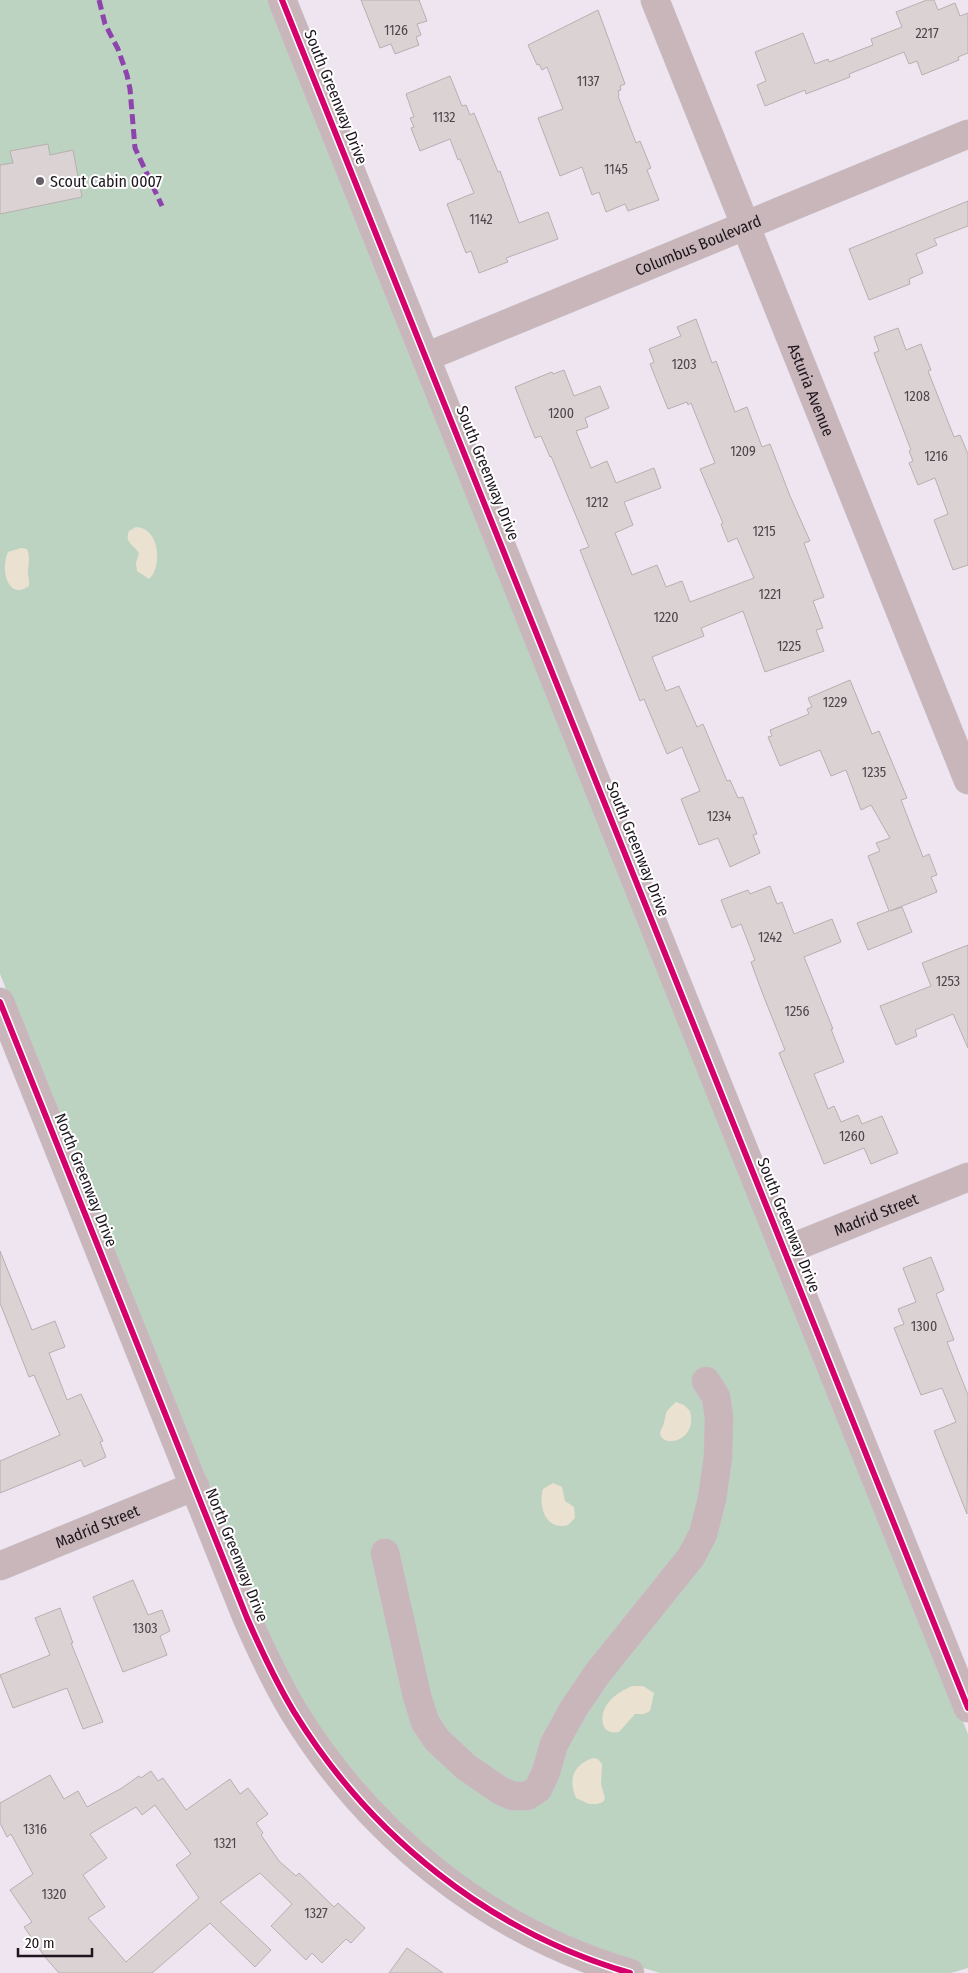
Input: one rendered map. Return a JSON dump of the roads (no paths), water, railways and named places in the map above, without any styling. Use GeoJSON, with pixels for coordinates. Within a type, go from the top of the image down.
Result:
{"type":"FeatureCollection","features":[{"type":"Feature","properties":{"kind":"street","name":"South Greenway Drive"},"geometry":{"type":"LineString","coordinates":[[282,0],[968,1708]]}},
{"type":"Feature","properties":{"kind":"street","name":"Asturia Avenue"},"geometry":{"type":"LineString","coordinates":[[655,0],[968,780]]}},
{"type":"Feature","properties":{"kind":"street","name":"Columbus Boulevard"},"geometry":{"type":"LineString","coordinates":[[426,357],[968,134]]}},
{"type":"Feature","properties":{"kind":"street","name":"North Greenway Drive"},"geometry":{"type":"LineString","coordinates":[[0,1002],[253,1632],[280,1687],[309,1736],[360,1801],[414,1854],[454,1886],[495,1914],[549,1944],[592,1961],[630,1973]]}},
{"type":"Feature","properties":{"kind":"street","name":"Madrid Street"},"geometry":{"type":"LineString","coordinates":[[784,1251],[968,1177]]}},
{"type":"Feature","properties":{"kind":"street"},"geometry":{"type":"LineString","coordinates":[[385,1553],[417,1696],[425,1722],[437,1740],[466,1766],[501,1791],[513,1796],[527,1796],[538,1789],[546,1772],[554,1744],[574,1708],[603,1667],[691,1557],[703,1534],[712,1499],[718,1457],[719,1417],[716,1397],[706,1381]]}},
{"type":"Feature","properties":{"kind":"street","name":"Madrid Street"},"geometry":{"type":"LineString","coordinates":[[0,1566],[195,1486]]}},
{"type":"Feature","properties":{"kind":"place","name":"Scout Cabin 0007"},"geometry":{"type":"Point","coordinates":[40,181]}}]}
